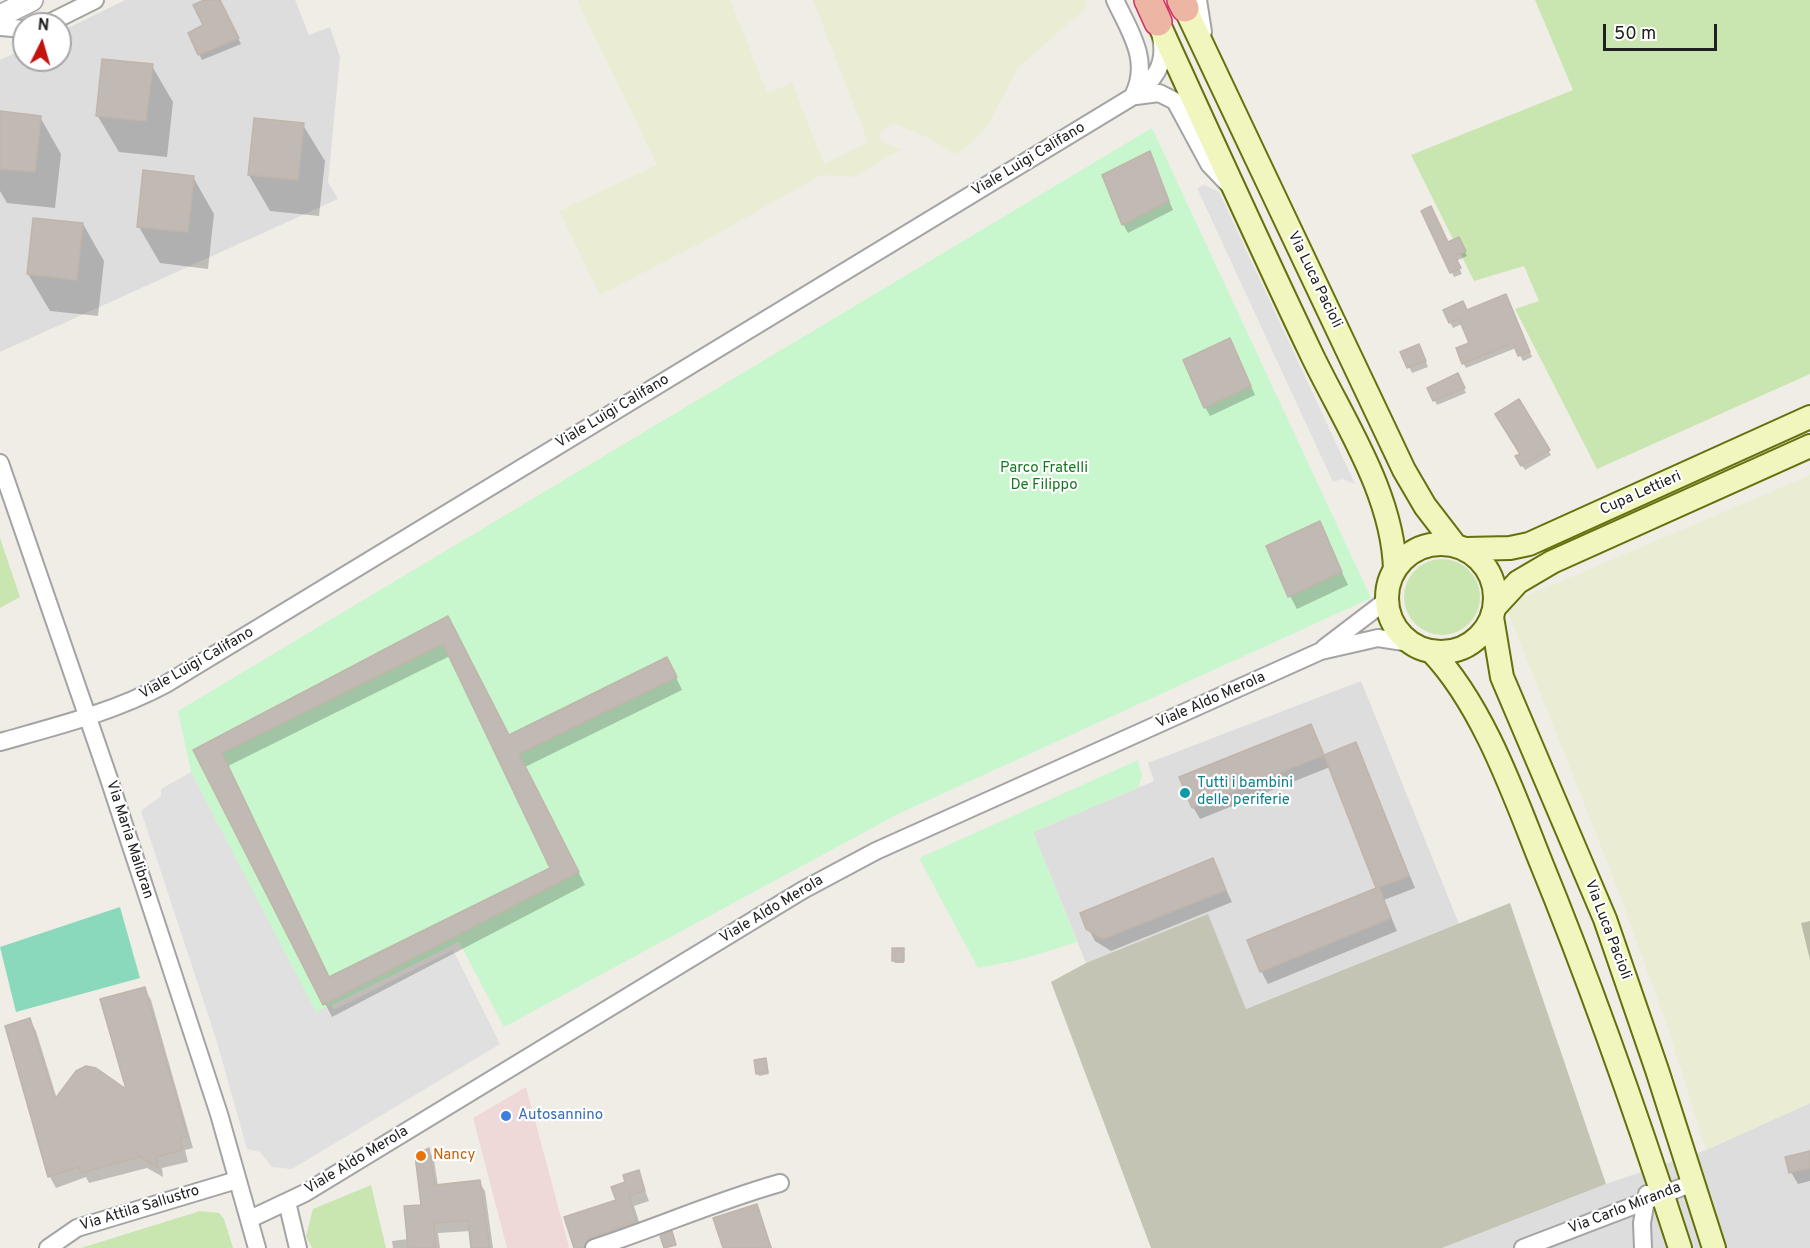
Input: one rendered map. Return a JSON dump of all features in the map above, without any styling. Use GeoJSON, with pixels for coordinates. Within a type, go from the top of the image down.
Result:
{"type":"FeatureCollection","features":[{"type":"Feature","properties":{"kind":"main road","name":"Via Luca Pacioli"},"geometry":{"type":"LineString","coordinates":[[1188,3],[1207,57],[1404,470],[1425,506],[1461,547]]}},
{"type":"Feature","properties":{"kind":"main road"},"geometry":{"type":"LineString","coordinates":[[1153,11],[1233,190],[1375,486],[1394,555],[1395,570]]}},
{"type":"Feature","properties":{"kind":"main road","name":"Cupa Lettieri"},"geometry":{"type":"LineString","coordinates":[[1461,547],[1510,548],[1539,540],[1810,417]]}},
{"type":"Feature","properties":{"kind":"main road","name":"Cupa Lettieri"},"geometry":{"type":"LineString","coordinates":[[1494,612],[1518,582],[1552,562],[1810,446]]}},
{"type":"Feature","properties":{"kind":"main road"},"geometry":{"type":"LineString","coordinates":[[1421,647],[1463,648],[1481,635],[1494,612],[1496,594],[1486,567],[1461,547],[1441,544],[1421,548],[1403,559],[1388,584],[1387,600],[1394,624],[1421,647],[1446,667],[1482,728],[1519,807],[1591,988],[1654,1167],[1654,1199],[1680,1248]]}},
{"type":"Feature","properties":{"kind":"main road","name":"Via Luca Pacioli"},"geometry":{"type":"LineString","coordinates":[[1494,612],[1502,677],[1605,919],[1713,1248]]}},
{"type":"Feature","properties":{"kind":"street"},"geometry":{"type":"LineString","coordinates":[[0,16],[32,0]]}},
{"type":"Feature","properties":{"kind":"street"},"geometry":{"type":"LineString","coordinates":[[71,12],[95,0]]}},
{"type":"Feature","properties":{"kind":"street"},"geometry":{"type":"LineString","coordinates":[[1114,0],[1140,55],[1141,74],[1132,97]]}},
{"type":"Feature","properties":{"kind":"street","name":"Viale Luigi Califano"},"geometry":{"type":"LineString","coordinates":[[0,742],[89,717],[128,703],[166,684],[1132,97],[1150,84],[1162,62],[1164,50],[1153,11]]}},
{"type":"Feature","properties":{"kind":"street","name":"Viale Luigi Califano"},"geometry":{"type":"LineString","coordinates":[[1132,97],[1159,93],[1175,101],[1209,164],[1233,190]]}},
{"type":"Feature","properties":{"kind":"street","name":"Via Maria Malibran"},"geometry":{"type":"LineString","coordinates":[[0,463],[89,717],[219,1114],[257,1248]]}},
{"type":"Feature","properties":{"kind":"street","name":"Viale Aldo Merola"},"geometry":{"type":"LineString","coordinates":[[1321,651],[1387,600]]}},
{"type":"Feature","properties":{"kind":"street","name":"Viale Aldo Merola"},"geometry":{"type":"LineString","coordinates":[[250,1219],[287,1202],[803,890],[866,856],[1321,651],[1378,638],[1421,647]]}},
{"type":"Feature","properties":{"kind":"street","name":"Via Attila Sallustro"},"geometry":{"type":"LineString","coordinates":[[48,1248],[77,1228],[237,1180]]}},
{"type":"Feature","properties":{"kind":"street"},"geometry":{"type":"LineString","coordinates":[[594,1248],[651,1229],[730,1197],[780,1183]]}},
{"type":"Feature","properties":{"kind":"street","name":"Via Carlo Miranda"},"geometry":{"type":"LineString","coordinates":[[1523,1248],[1693,1183]]}},
{"type":"Feature","properties":{"kind":"street"},"geometry":{"type":"LineString","coordinates":[[1643,1248],[1654,1199]]}},
{"type":"Feature","properties":{"kind":"street"},"geometry":{"type":"LineString","coordinates":[[287,1202],[298,1248]]}},
{"type":"Feature","properties":{"kind":"shaded area"},"geometry":{"type":"Polygon","coordinates":[[[125,0],[295,0],[309,35],[330,27],[340,57],[328,182],[338,199],[0,352],[0,60],[12,54],[12,72],[72,72],[72,26],[125,0]]]}},
{"type":"Feature","properties":{"kind":"shaded area"},"geometry":{"type":"Polygon","coordinates":[[[577,0],[730,0],[767,93],[792,83],[824,164],[868,142],[813,0],[1085,0],[1086,8],[1018,68],[987,127],[966,148],[955,154],[931,139],[893,123],[880,133],[879,137],[883,142],[901,149],[854,177],[821,175],[712,237],[600,295],[559,211],[657,165],[577,0]]]}},
{"type":"Feature","properties":{"kind":"shaded area"},"geometry":{"type":"Polygon","coordinates":[[[1204,185],[1219,192],[1355,484],[1342,479],[1333,482],[1197,188],[1204,185]]]}},
{"type":"Feature","properties":{"kind":"shaded area"},"geometry":{"type":"Polygon","coordinates":[[[1810,475],[1810,1103],[1706,1150],[1668,1028],[1612,874],[1505,605],[1810,475]]]}},
{"type":"Feature","properties":{"kind":"shaded area"},"geometry":{"type":"Polygon","coordinates":[[[1361,681],[1459,924],[1246,1009],[1208,915],[1086,963],[1033,832],[1154,781],[1148,763],[1361,681]]]}},
{"type":"Feature","properties":{"kind":"shaded area"},"geometry":{"type":"Polygon","coordinates":[[[191,772],[316,1012],[331,1005],[334,1010],[453,950],[500,1044],[292,1169],[272,1167],[260,1152],[247,1149],[217,1042],[141,811],[161,796],[161,789],[191,772]]]}},
{"type":"Feature","properties":{"kind":"shaded area"},"geometry":{"type":"Polygon","coordinates":[[[1510,903],[1606,1184],[1442,1248],[1151,1248],[1051,982],[1086,963],[1208,914],[1246,1009],[1510,903]]]}},
{"type":"Feature","properties":{"kind":"shaded area"},"geometry":{"type":"Polygon","coordinates":[[[526,1087],[569,1247],[567,1248],[507,1248],[473,1118],[526,1087]]]}},
{"type":"Feature","properties":{"kind":"shaded area"},"geometry":{"type":"Polygon","coordinates":[[[1810,1103],[1810,1248],[1442,1248],[1606,1184],[1706,1150],[1810,1103]]]}},
{"type":"Feature","properties":{"kind":"green space"},"geometry":{"type":"Polygon","coordinates":[[[1535,0],[1810,0],[1810,374],[1597,469],[1515,309],[1539,301],[1524,266],[1474,281],[1411,155],[1573,90],[1535,0]]]}},
{"type":"Feature","properties":{"kind":"green space","name":"Parco Fratelli De Filippo"},"geometry":{"type":"Polygon","coordinates":[[[1152,128],[1371,598],[898,814],[504,1027],[459,942],[316,1013],[191,772],[178,711],[1152,128]]]}},
{"type":"Feature","properties":{"kind":"green space"},"geometry":{"type":"Polygon","coordinates":[[[0,538],[20,597],[0,608],[0,538]]]}},
{"type":"Feature","properties":{"kind":"green space"},"geometry":{"type":"Polygon","coordinates":[[[1442,559],[1456,562],[1469,570],[1477,583],[1480,597],[1477,611],[1469,624],[1456,632],[1442,635],[1428,632],[1415,624],[1407,611],[1404,597],[1407,583],[1415,570],[1428,562],[1442,559]]]}},
{"type":"Feature","properties":{"kind":"green space"},"geometry":{"type":"Polygon","coordinates":[[[1138,760],[1142,776],[1138,788],[1033,832],[1077,942],[1019,960],[978,968],[919,858],[1138,760]]]}},
{"type":"Feature","properties":{"kind":"green space"},"geometry":{"type":"Polygon","coordinates":[[[120,907],[140,978],[16,1012],[0,947],[120,907]]]}},
{"type":"Feature","properties":{"kind":"green space"},"geometry":{"type":"Polygon","coordinates":[[[371,1185],[386,1248],[312,1248],[306,1236],[313,1209],[371,1185]]]}},
{"type":"Feature","properties":{"kind":"green space"},"geometry":{"type":"Polygon","coordinates":[[[200,1211],[219,1213],[224,1219],[233,1248],[81,1248],[200,1211]]]}},
{"type":"Feature","properties":{"kind":"building"},"geometry":{"type":"Polygon","coordinates":[[[204,0],[220,0],[239,38],[198,55],[188,33],[203,25],[193,5],[204,0]]]}},
{"type":"Feature","properties":{"kind":"building"},"geometry":{"type":"Polygon","coordinates":[[[102,59],[153,64],[146,121],[96,116],[102,59]]]}},
{"type":"Feature","properties":{"kind":"building"},"geometry":{"type":"Polygon","coordinates":[[[0,111],[41,116],[35,172],[0,169],[0,111]]]}},
{"type":"Feature","properties":{"kind":"building"},"geometry":{"type":"Polygon","coordinates":[[[254,118],[304,123],[298,180],[248,175],[254,118]]]}},
{"type":"Feature","properties":{"kind":"building"},"geometry":{"type":"Polygon","coordinates":[[[1150,151],[1169,201],[1122,225],[1102,175],[1150,151]]]}},
{"type":"Feature","properties":{"kind":"building"},"geometry":{"type":"Polygon","coordinates":[[[143,170],[194,176],[188,232],[137,227],[143,170]]]}},
{"type":"Feature","properties":{"kind":"building"},"geometry":{"type":"Polygon","coordinates":[[[1431,206],[1448,242],[1459,237],[1466,251],[1455,256],[1461,268],[1450,273],[1421,211],[1431,206]]]}},
{"type":"Feature","properties":{"kind":"building"},"geometry":{"type":"Polygon","coordinates":[[[33,218],[83,223],[77,280],[27,274],[33,218]]]}},
{"type":"Feature","properties":{"kind":"building"},"geometry":{"type":"Polygon","coordinates":[[[1506,294],[1530,352],[1518,356],[1513,343],[1462,364],[1456,348],[1469,343],[1459,319],[1449,323],[1443,310],[1463,301],[1467,310],[1506,294]]]}},
{"type":"Feature","properties":{"kind":"building"},"geometry":{"type":"Polygon","coordinates":[[[1230,338],[1251,386],[1204,408],[1183,360],[1230,338]]]}},
{"type":"Feature","properties":{"kind":"building"},"geometry":{"type":"Polygon","coordinates":[[[1419,344],[1426,361],[1407,368],[1400,352],[1419,344]]]}},
{"type":"Feature","properties":{"kind":"building"},"geometry":{"type":"Polygon","coordinates":[[[1458,373],[1465,388],[1433,401],[1427,388],[1458,373]]]}},
{"type":"Feature","properties":{"kind":"building"},"geometry":{"type":"Polygon","coordinates":[[[1519,399],[1550,450],[1521,466],[1515,456],[1520,454],[1495,414],[1519,399]]]}},
{"type":"Feature","properties":{"kind":"building"},"geometry":{"type":"Polygon","coordinates":[[[1320,521],[1342,572],[1288,597],[1266,546],[1320,521]]]}},
{"type":"Feature","properties":{"kind":"building"},"geometry":{"type":"Polygon","coordinates":[[[448,616],[509,735],[667,657],[677,677],[519,754],[579,872],[323,1005],[193,750],[448,616]],[[443,644],[222,753],[329,977],[550,868],[443,644]]]}},
{"type":"Feature","properties":{"kind":"building"},"geometry":{"type":"Polygon","coordinates":[[[1311,724],[1324,755],[1192,808],[1179,777],[1311,724]]]}},
{"type":"Feature","properties":{"kind":"building"},"geometry":{"type":"Polygon","coordinates":[[[1356,742],[1409,876],[1376,888],[1324,755],[1356,742]]]}},
{"type":"Feature","properties":{"kind":"building"},"geometry":{"type":"Polygon","coordinates":[[[1213,858],[1226,890],[1103,939],[1086,929],[1080,913],[1213,858]]]}},
{"type":"Feature","properties":{"kind":"building"},"geometry":{"type":"Polygon","coordinates":[[[1379,887],[1391,918],[1260,972],[1247,940],[1379,887]]]}},
{"type":"Feature","properties":{"kind":"building"},"geometry":{"type":"Polygon","coordinates":[[[892,948],[904,948],[904,961],[892,961],[892,948]]]}},
{"type":"Feature","properties":{"kind":"building"},"geometry":{"type":"Polygon","coordinates":[[[145,987],[188,1137],[180,1138],[183,1150],[157,1157],[158,1168],[140,1157],[81,1173],[79,1167],[48,1177],[5,1026],[30,1018],[55,1099],[76,1071],[86,1066],[96,1068],[126,1089],[100,999],[145,987]]]}},
{"type":"Feature","properties":{"kind":"building"},"geometry":{"type":"Polygon","coordinates":[[[766,1058],[768,1072],[756,1074],[754,1060],[766,1058]]]}},
{"type":"Feature","properties":{"kind":"building"},"geometry":{"type":"Polygon","coordinates":[[[429,1148],[435,1185],[480,1180],[490,1248],[471,1248],[468,1221],[434,1223],[436,1248],[408,1248],[404,1206],[421,1205],[415,1155],[429,1148]]]}},
{"type":"Feature","properties":{"kind":"building"},"geometry":{"type":"Polygon","coordinates":[[[1810,1151],[1810,1168],[1789,1173],[1785,1157],[1810,1151]]]}},
{"type":"Feature","properties":{"kind":"building"},"geometry":{"type":"Polygon","coordinates":[[[639,1170],[645,1191],[629,1196],[637,1221],[590,1238],[584,1248],[574,1248],[564,1217],[616,1200],[611,1187],[625,1182],[623,1175],[639,1170]]]}},
{"type":"Feature","properties":{"kind":"building"},"geometry":{"type":"Polygon","coordinates":[[[757,1204],[771,1248],[723,1248],[713,1218],[757,1204]]]}},
{"type":"Feature","properties":{"kind":"building"},"geometry":{"type":"Polygon","coordinates":[[[672,1231],[676,1245],[664,1248],[660,1236],[672,1231]]]}},
{"type":"Feature","properties":{"kind":"place","name":"Tutti i bambini delle periferie"},"geometry":{"type":"Point","coordinates":[1185,793]}},
{"type":"Feature","properties":{"kind":"place","name":"Autosannino"},"geometry":{"type":"Point","coordinates":[506,1116]}},
{"type":"Feature","properties":{"kind":"place","name":"Nancy"},"geometry":{"type":"Point","coordinates":[421,1156]}}]}
